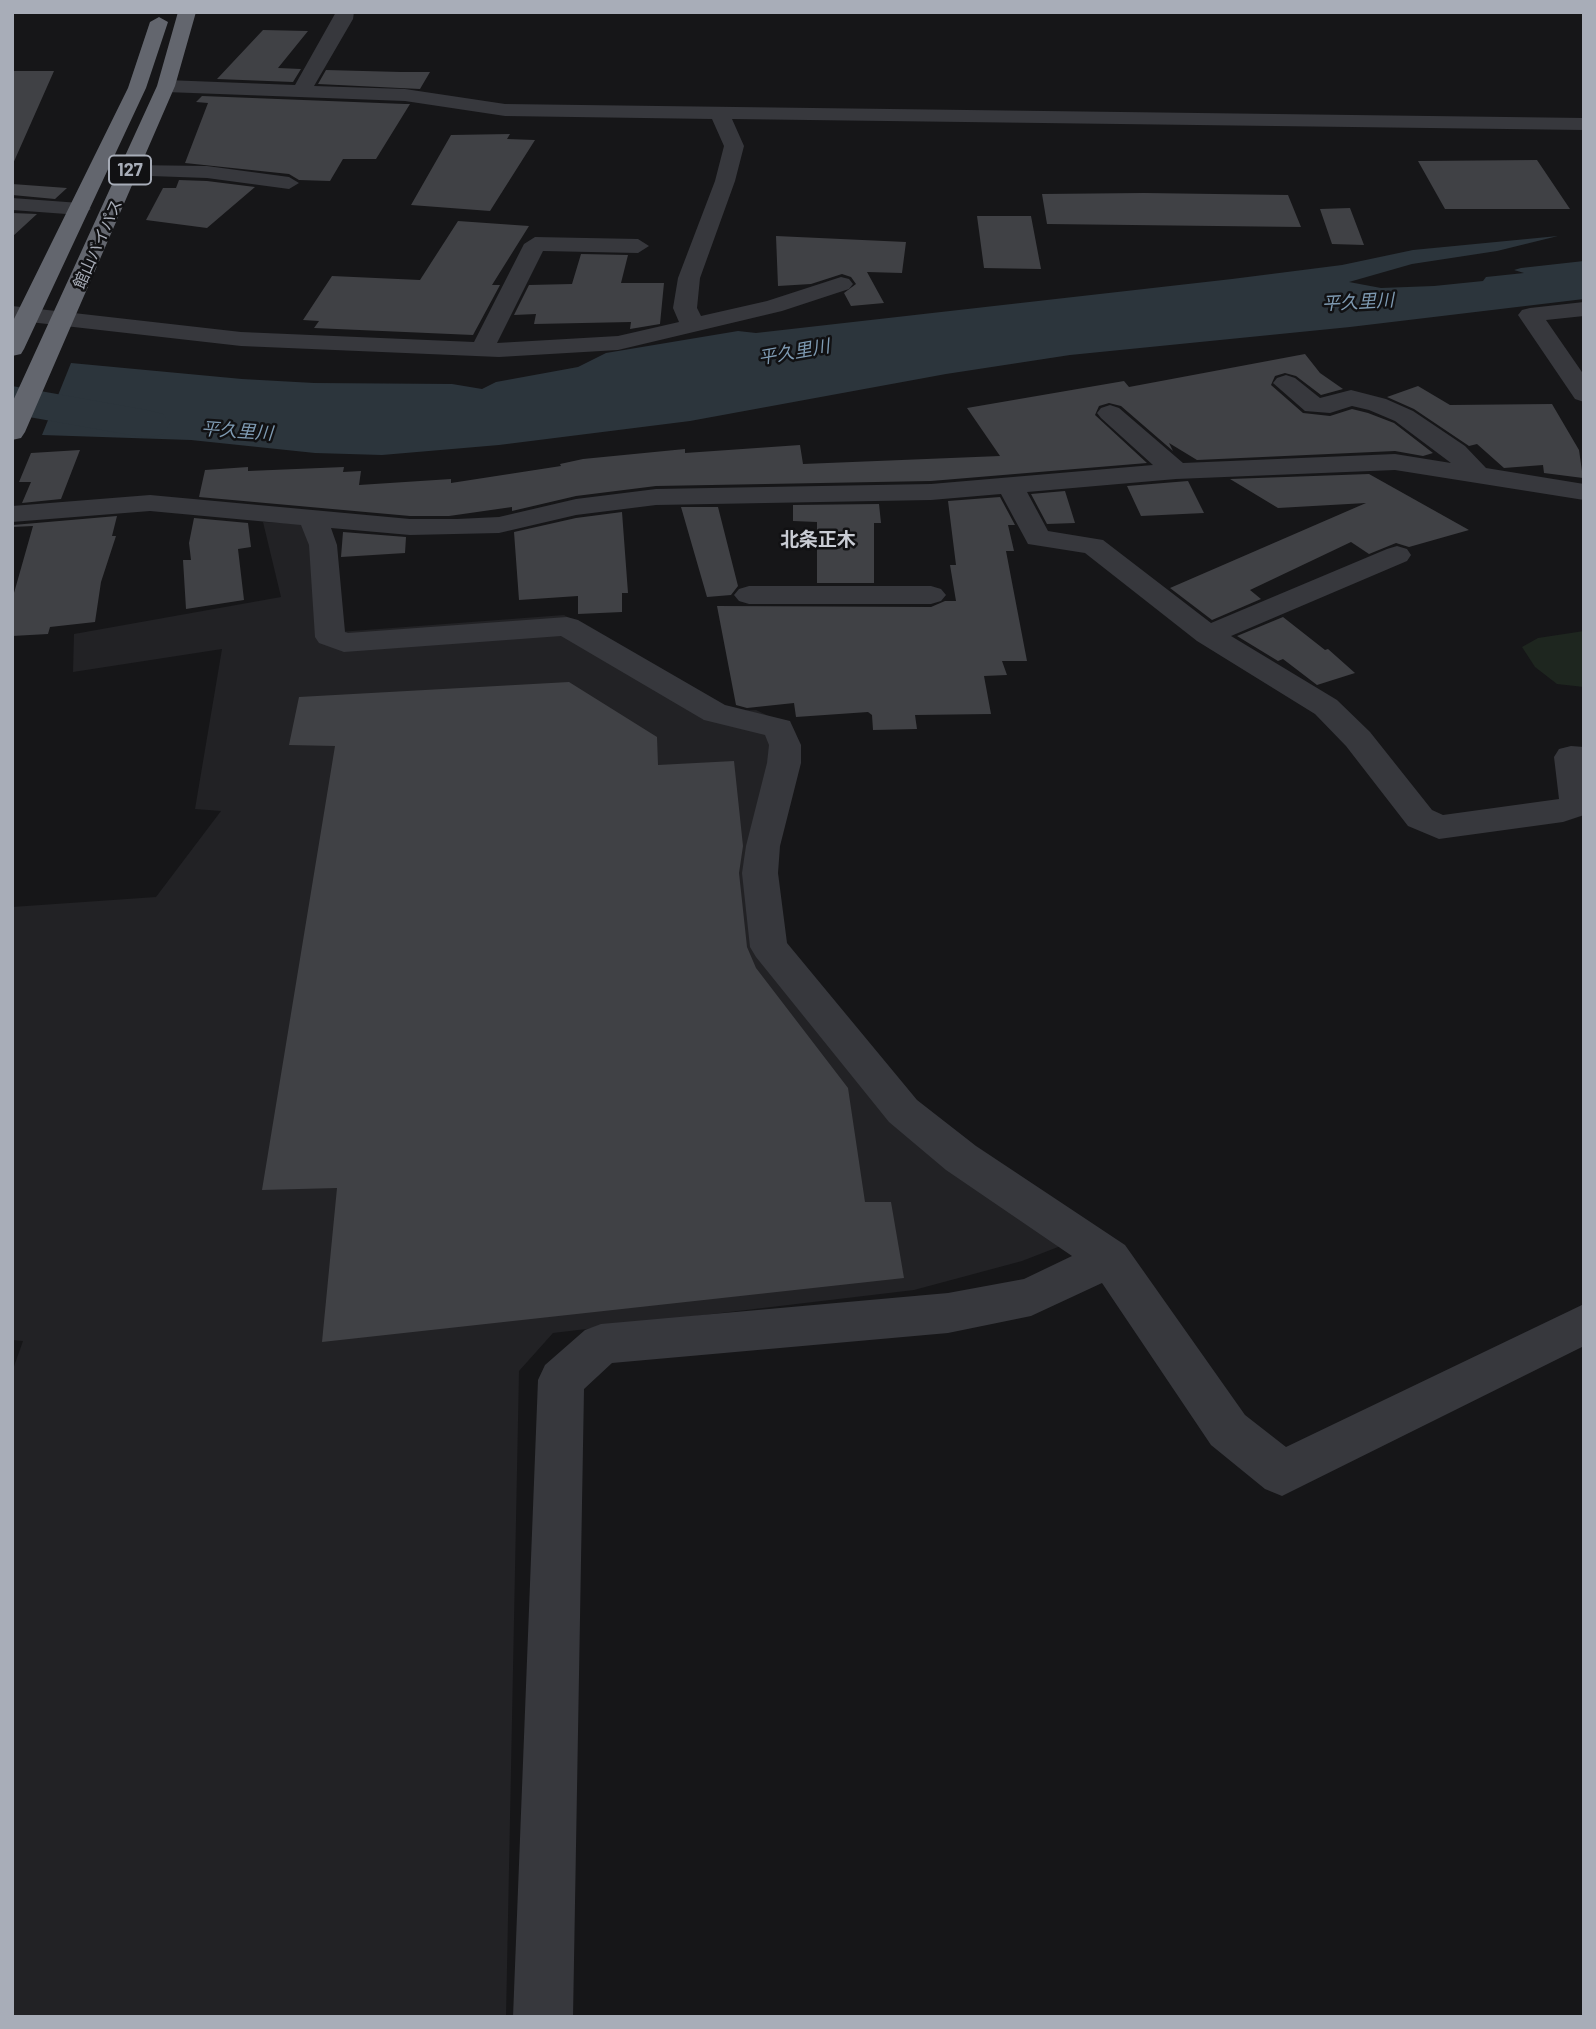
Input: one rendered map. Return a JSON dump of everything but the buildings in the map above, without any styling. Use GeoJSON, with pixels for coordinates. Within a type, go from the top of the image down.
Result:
{"type":"FeatureCollection","features":[{"type":"Feature","properties":{"kind":"highway","name":"館山バイパス"},"geometry":{"type":"LineString","coordinates":[[12,349],[22,316],[80,209],[137,88],[162,12]]}},
{"type":"Feature","properties":{"kind":"highway","name":"館山バイパス"},"geometry":{"type":"LineString","coordinates":[[12,432],[166,86],[187,12]]}},
{"type":"Feature","properties":{"kind":"street"},"geometry":{"type":"LineString","coordinates":[[301,91],[344,19],[345,12]]}},
{"type":"Feature","properties":{"kind":"street"},"geometry":{"type":"LineString","coordinates":[[166,86],[405,95],[505,110],[1584,124]]}},
{"type":"Feature","properties":{"kind":"street"},"geometry":{"type":"LineString","coordinates":[[692,324],[685,308],[689,278],[725,181],[734,146],[719,112]]}},
{"type":"Feature","properties":{"kind":"street"},"geometry":{"type":"LineString","coordinates":[[130,171],[207,172],[289,183]]}},
{"type":"Feature","properties":{"kind":"street"},"geometry":{"type":"LineString","coordinates":[[12,204],[80,209]]}},
{"type":"Feature","properties":{"kind":"street"},"geometry":{"type":"LineString","coordinates":[[482,349],[535,244],[638,246]]}},
{"type":"Feature","properties":{"kind":"street"},"geometry":{"type":"LineString","coordinates":[[22,316],[241,340],[482,349],[567,347],[618,343],[774,306],[841,284]]}},
{"type":"Feature","properties":{"kind":"street"},"geometry":{"type":"LineString","coordinates":[[1584,309],[1530,315],[1584,394]]}},
{"type":"Feature","properties":{"kind":"street"},"geometry":{"type":"LineString","coordinates":[[1286,383],[1314,406],[1329,405],[1350,398],[1377,404],[1404,416],[1456,452],[1478,476]]}},
{"type":"Feature","properties":{"kind":"street"},"geometry":{"type":"LineString","coordinates":[[1110,413],[1176,471]]}},
{"type":"Feature","properties":{"kind":"street"},"geometry":{"type":"LineString","coordinates":[[12,514],[150,503],[313,519],[457,527],[499,525],[576,507],[656,497],[931,492],[1176,471],[1395,462],[1584,492]]}},
{"type":"Feature","properties":{"kind":"street"},"geometry":{"type":"LineString","coordinates":[[1012,487],[1038,538],[1093,546],[1208,635],[1326,707],[1358,739],[1420,817],[1439,827],[1563,811],[1577,805],[1571,757],[1584,758]]}},
{"type":"Feature","properties":{"kind":"street"},"geometry":{"type":"LineString","coordinates":[[313,519],[323,545],[330,637],[344,643],[567,626],[715,713],[779,728],[785,745],[785,763],[763,845],[760,873],[769,947],[902,1111],[961,1158],[1110,1258],[1228,1430],[1282,1473],[1584,1324]]}},
{"type":"Feature","properties":{"kind":"street"},"geometry":{"type":"LineString","coordinates":[[1208,635],[1397,555]]}},
{"type":"Feature","properties":{"kind":"street"},"geometry":{"type":"LineString","coordinates":[[749,595],[931,594]]}},
{"type":"Feature","properties":{"kind":"street"},"geometry":{"type":"LineString","coordinates":[[543,2017],[561,1380],[601,1344],[948,1313],[1031,1297],[1110,1258]]}},
{"type":"Feature","properties":{"kind":"shaded area"},"geometry":{"type":"Polygon","coordinates":[[[263,522],[327,525],[339,632],[564,615],[721,707],[735,711],[756,710],[777,720],[755,857],[778,944],[906,1104],[1089,1235],[1022,1261],[914,1290],[553,1333],[519,1371],[506,2017],[12,2017],[12,1372],[23,1341],[12,1340],[12,907],[156,897],[221,811],[195,809],[222,649],[73,672],[74,634],[281,597],[263,522]]]}},
{"type":"Feature","properties":{"kind":"shaded area"},"geometry":{"type":"Polygon","coordinates":[[[1584,631],[1584,687],[1557,684],[1535,667],[1522,647],[1538,638],[1584,631]]]}},
{"type":"Feature","properties":{"kind":"water"},"geometry":{"type":"Polygon","coordinates":[[[1558,236],[1497,251],[1412,264],[1349,282],[1381,288],[1434,286],[1524,273],[1514,270],[1521,268],[1584,261],[1584,299],[1350,327],[1070,355],[946,374],[690,421],[499,445],[382,455],[315,453],[191,440],[42,435],[71,363],[242,379],[314,383],[452,384],[482,389],[496,382],[578,367],[606,353],[738,331],[756,333],[1232,279],[1342,265],[1413,250],[1558,236]]]}},
{"type":"Feature","properties":{"kind":"waterway","name":"平久里川"},"geometry":{"type":"LineString","coordinates":[[12,400],[147,424]]}},
{"type":"Feature","properties":{"kind":"district","name":"北条正木"},"geometry":{"type":"Point","coordinates":[818,540]}}]}
